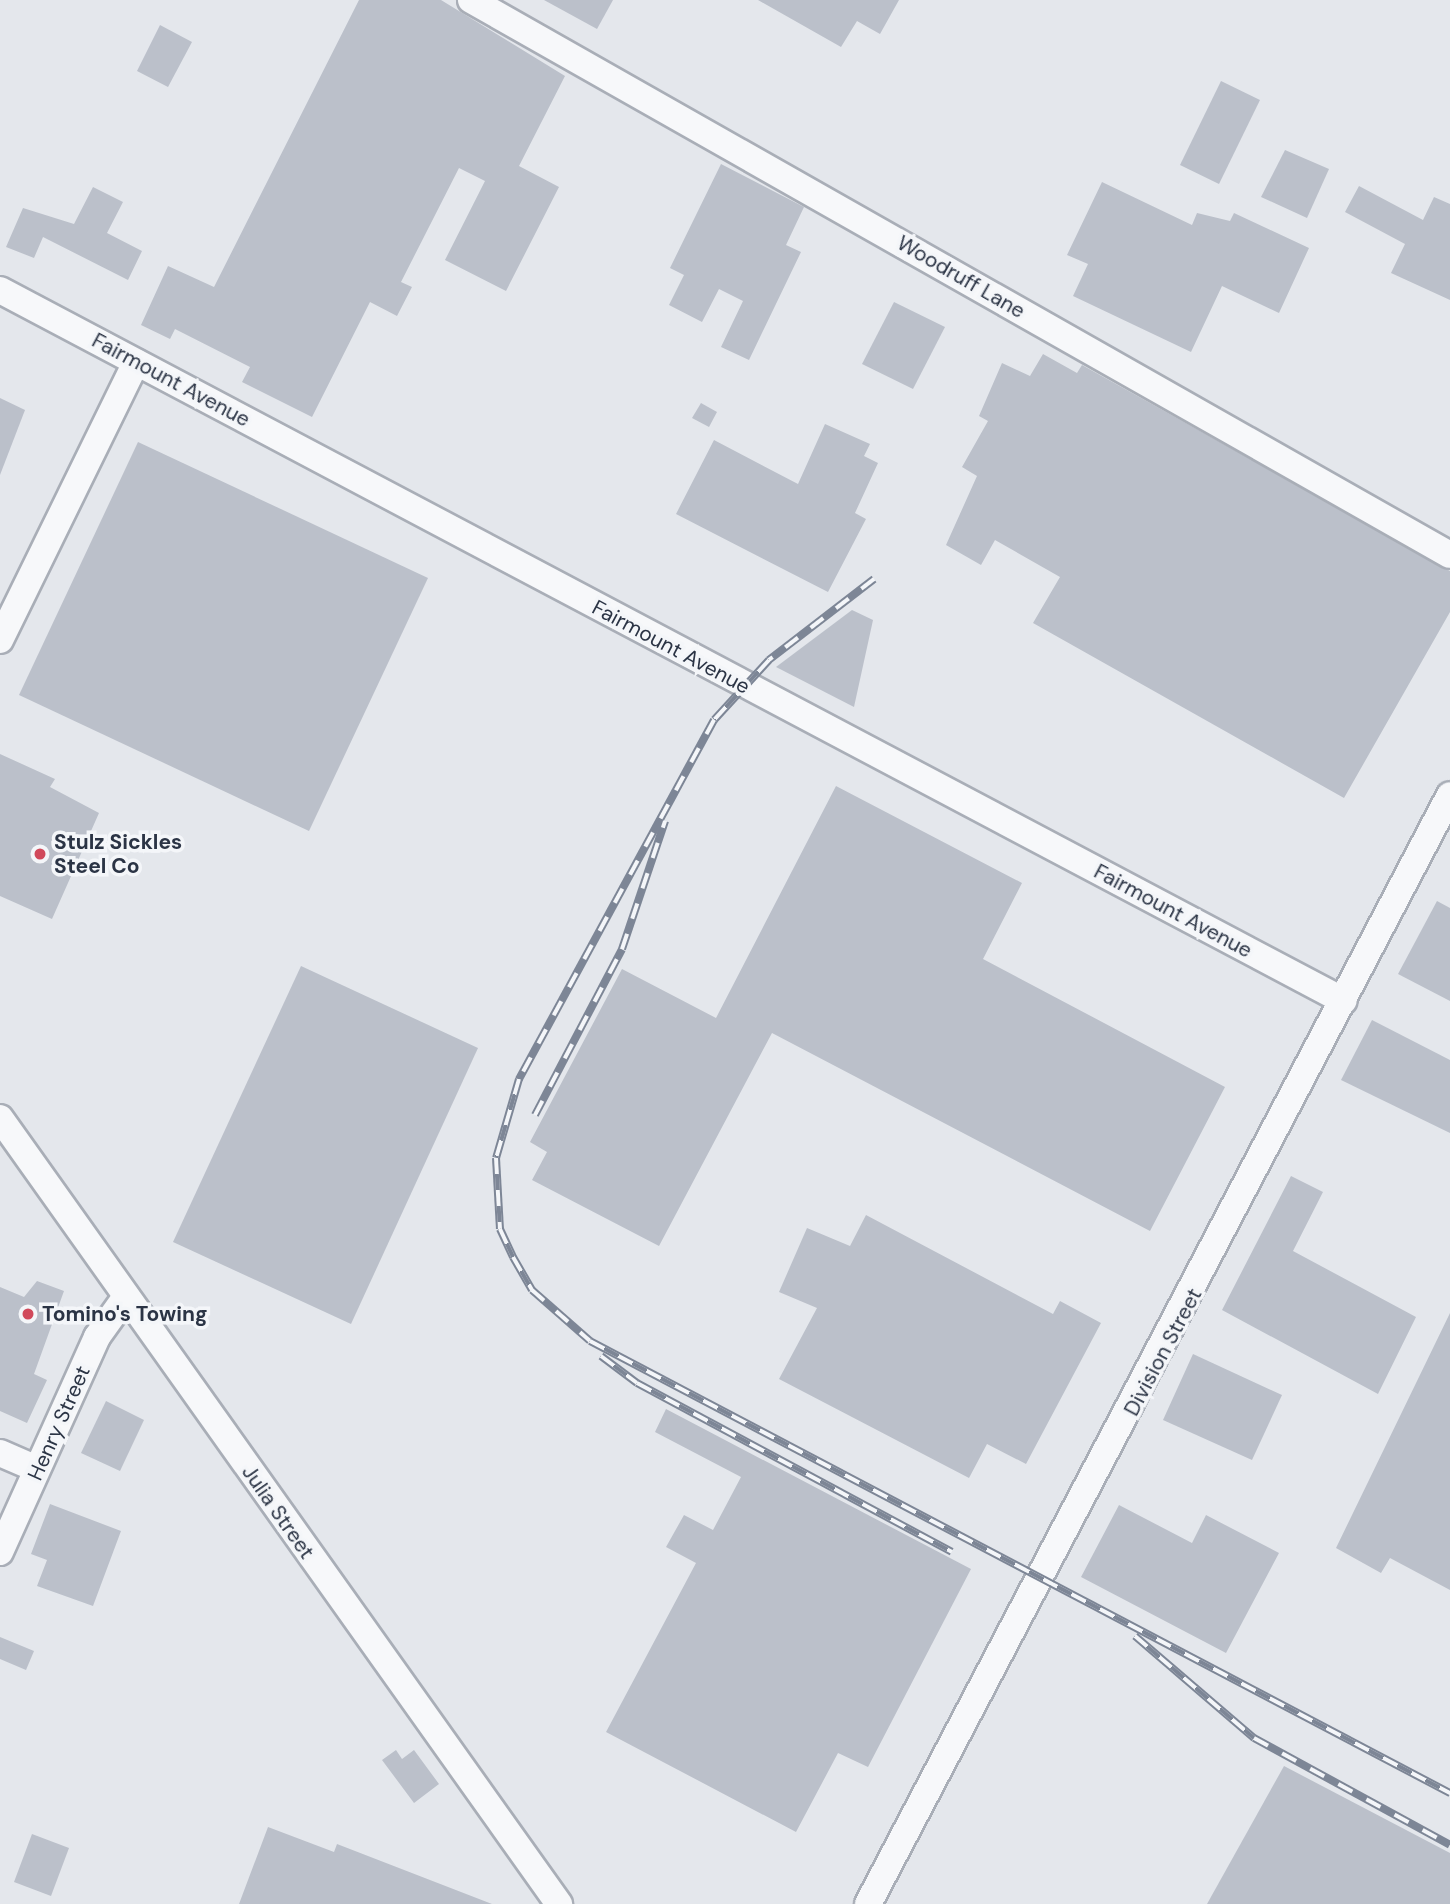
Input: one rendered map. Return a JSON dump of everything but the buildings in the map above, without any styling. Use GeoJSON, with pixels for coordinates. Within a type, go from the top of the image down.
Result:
{"type":"FeatureCollection","features":[{"type":"Feature","properties":{"kind":"street","name":"Woodruff Lane"},"geometry":{"type":"LineString","coordinates":[[471,0],[1450,555]]}},
{"type":"Feature","properties":{"kind":"street","name":"Fairmount Avenue"},"geometry":{"type":"LineString","coordinates":[[0,290],[1344,1001]]}},
{"type":"Feature","properties":{"kind":"street"},"geometry":{"type":"LineString","coordinates":[[0,640],[136,362]]}},
{"type":"Feature","properties":{"kind":"street","name":"Division Street"},"geometry":{"type":"LineString","coordinates":[[868,1904],[1450,795]]}},
{"type":"Feature","properties":{"kind":"street","name":"Julia Street"},"geometry":{"type":"LineString","coordinates":[[0,1118],[125,1298],[559,1904]]}},
{"type":"Feature","properties":{"kind":"street","name":"Henry Street"},"geometry":{"type":"LineString","coordinates":[[0,1552],[97,1337],[125,1298]]}},
{"type":"Feature","properties":{"kind":"street"},"geometry":{"type":"LineString","coordinates":[[0,1453],[37,1469]]}},
{"type":"Feature","properties":{"kind":"railway"},"geometry":{"type":"LineString","coordinates":[[874,579],[769,660],[714,720],[519,1079],[496,1158],[500,1229],[513,1257],[532,1290],[590,1341],[1450,1793]]}},
{"type":"Feature","properties":{"kind":"railway"},"geometry":{"type":"LineString","coordinates":[[535,1115],[622,949],[665,821]]}},
{"type":"Feature","properties":{"kind":"railway"},"geometry":{"type":"LineString","coordinates":[[601,1356],[637,1383],[952,1552]]}},
{"type":"Feature","properties":{"kind":"railway"},"geometry":{"type":"LineString","coordinates":[[1135,1636],[1254,1738],[1450,1845]]}},
{"type":"Feature","properties":{"kind":"place","name":"Stulz Sickles Steel Co"},"geometry":{"type":"Point","coordinates":[40,854]}},
{"type":"Feature","properties":{"kind":"place","name":"Tomino's Towing"},"geometry":{"type":"Point","coordinates":[28,1314]}}]}
